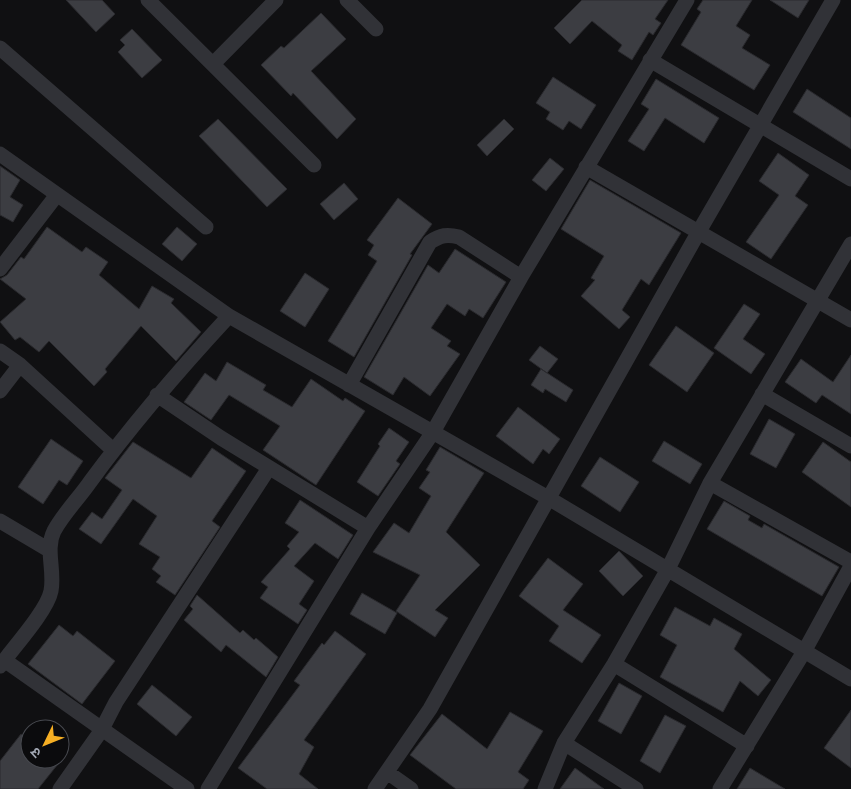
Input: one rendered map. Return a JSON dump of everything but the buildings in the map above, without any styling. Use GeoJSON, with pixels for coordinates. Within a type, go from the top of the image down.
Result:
{"type":"FeatureCollection","features":[{"type":"Feature","properties":{"kind":"street"},"geometry":{"type":"LineString","coordinates":[[148,0],[314,165]]}},
{"type":"Feature","properties":{"kind":"street"},"geometry":{"type":"LineString","coordinates":[[212,64],[276,0]]}},
{"type":"Feature","properties":{"kind":"street"},"geometry":{"type":"LineString","coordinates":[[348,0],[376,29]]}},
{"type":"Feature","properties":{"kind":"street"},"geometry":{"type":"LineString","coordinates":[[208,789],[368,528],[433,432],[521,277],[687,0]]}},
{"type":"Feature","properties":{"kind":"street"},"geometry":{"type":"LineString","coordinates":[[375,789],[430,709],[550,499],[698,232],[833,0]]}},
{"type":"Feature","properties":{"kind":"street"},"geometry":{"type":"LineString","coordinates":[[0,48],[206,227]]}},
{"type":"Feature","properties":{"kind":"street"},"geometry":{"type":"LineString","coordinates":[[650,60],[851,179]]}},
{"type":"Feature","properties":{"kind":"street"},"geometry":{"type":"LineString","coordinates":[[0,154],[56,196],[229,316],[550,499],[851,678]]}},
{"type":"Feature","properties":{"kind":"street"},"geometry":{"type":"LineString","coordinates":[[586,167],[820,300],[851,320]]}},
{"type":"Feature","properties":{"kind":"street"},"geometry":{"type":"LineString","coordinates":[[0,269],[56,196]]}},
{"type":"Feature","properties":{"kind":"street"},"geometry":{"type":"LineString","coordinates":[[349,384],[430,242],[439,236],[449,234],[459,237],[521,277]]}},
{"type":"Feature","properties":{"kind":"street"},"geometry":{"type":"LineString","coordinates":[[544,789],[564,743],[614,664],[668,569],[710,483],[820,300],[851,244]]}},
{"type":"Feature","properties":{"kind":"street"},"geometry":{"type":"LineString","coordinates":[[187,789],[2,663],[38,615],[51,594],[54,573],[49,550],[54,532],[113,450],[157,395],[229,316]]}},
{"type":"Feature","properties":{"kind":"street"},"geometry":{"type":"LineString","coordinates":[[0,351],[20,365],[113,450]]}},
{"type":"Feature","properties":{"kind":"street"},"geometry":{"type":"LineString","coordinates":[[0,390],[20,365]]}},
{"type":"Feature","properties":{"kind":"street"},"geometry":{"type":"LineString","coordinates":[[762,394],[851,446]]}},
{"type":"Feature","properties":{"kind":"street"},"geometry":{"type":"LineString","coordinates":[[157,395],[269,468],[368,528]]}},
{"type":"Feature","properties":{"kind":"street"},"geometry":{"type":"LineString","coordinates":[[60,789],[101,731],[116,702],[269,468]]}},
{"type":"Feature","properties":{"kind":"street"},"geometry":{"type":"LineString","coordinates":[[710,483],[851,564],[805,650],[720,789]]}},
{"type":"Feature","properties":{"kind":"street"},"geometry":{"type":"LineString","coordinates":[[0,522],[49,550]]}},
{"type":"Feature","properties":{"kind":"street"},"geometry":{"type":"LineString","coordinates":[[614,664],[747,746]]}},
{"type":"Feature","properties":{"kind":"street"},"geometry":{"type":"LineString","coordinates":[[564,743],[636,789]]}},
{"type":"Feature","properties":{"kind":"street"},"geometry":{"type":"LineString","coordinates":[[387,772],[411,789]]}}]}
